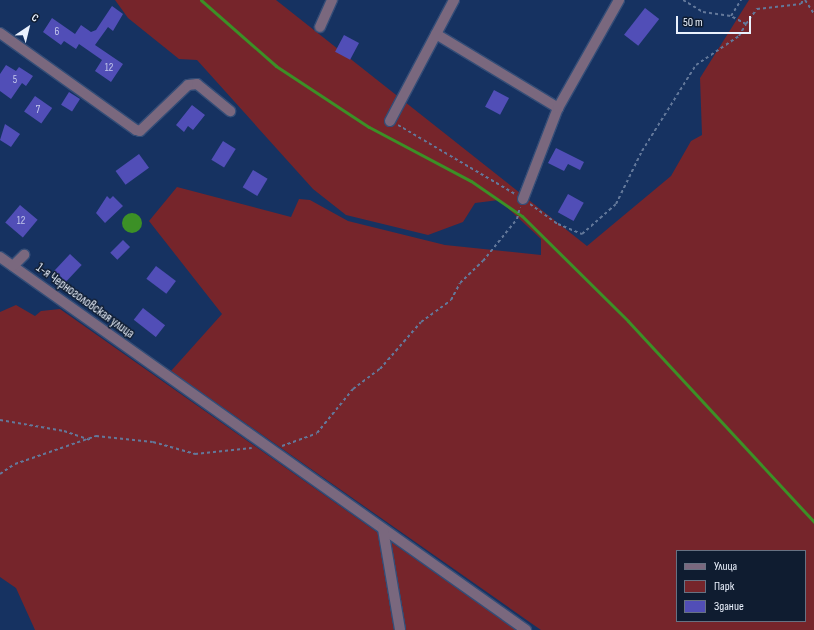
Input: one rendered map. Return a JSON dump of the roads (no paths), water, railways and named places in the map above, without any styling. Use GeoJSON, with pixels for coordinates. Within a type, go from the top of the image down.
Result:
{"type":"FeatureCollection","features":[{"type":"Feature","properties":{"kind":"street"},"geometry":{"type":"LineString","coordinates":[[320,27],[332,0]]}},
{"type":"Feature","properties":{"kind":"street"},"geometry":{"type":"LineString","coordinates":[[390,121],[454,0]]}},
{"type":"Feature","properties":{"kind":"street"},"geometry":{"type":"LineString","coordinates":[[523,199],[558,108],[619,0]]}},
{"type":"Feature","properties":{"kind":"street"},"geometry":{"type":"LineString","coordinates":[[0,33],[136,130],[140,131],[188,85],[197,84],[230,111]]}},
{"type":"Feature","properties":{"kind":"street"},"geometry":{"type":"LineString","coordinates":[[436,34],[558,108]]}},
{"type":"Feature","properties":{"kind":"street"},"geometry":{"type":"LineString","coordinates":[[13,266],[24,255]]}},
{"type":"Feature","properties":{"kind":"street","name":"1-я Черноголовская улица"},"geometry":{"type":"LineString","coordinates":[[0,257],[154,367],[275,450],[383,529],[526,630]]}},
{"type":"Feature","properties":{"kind":"street"},"geometry":{"type":"LineString","coordinates":[[383,529],[400,630]]}},
{"type":"Feature","properties":{"kind":"waterway"},"geometry":{"type":"LineString","coordinates":[[201,0],[276,66],[369,127],[471,181],[522,216],[628,321],[814,522]]}}]}
